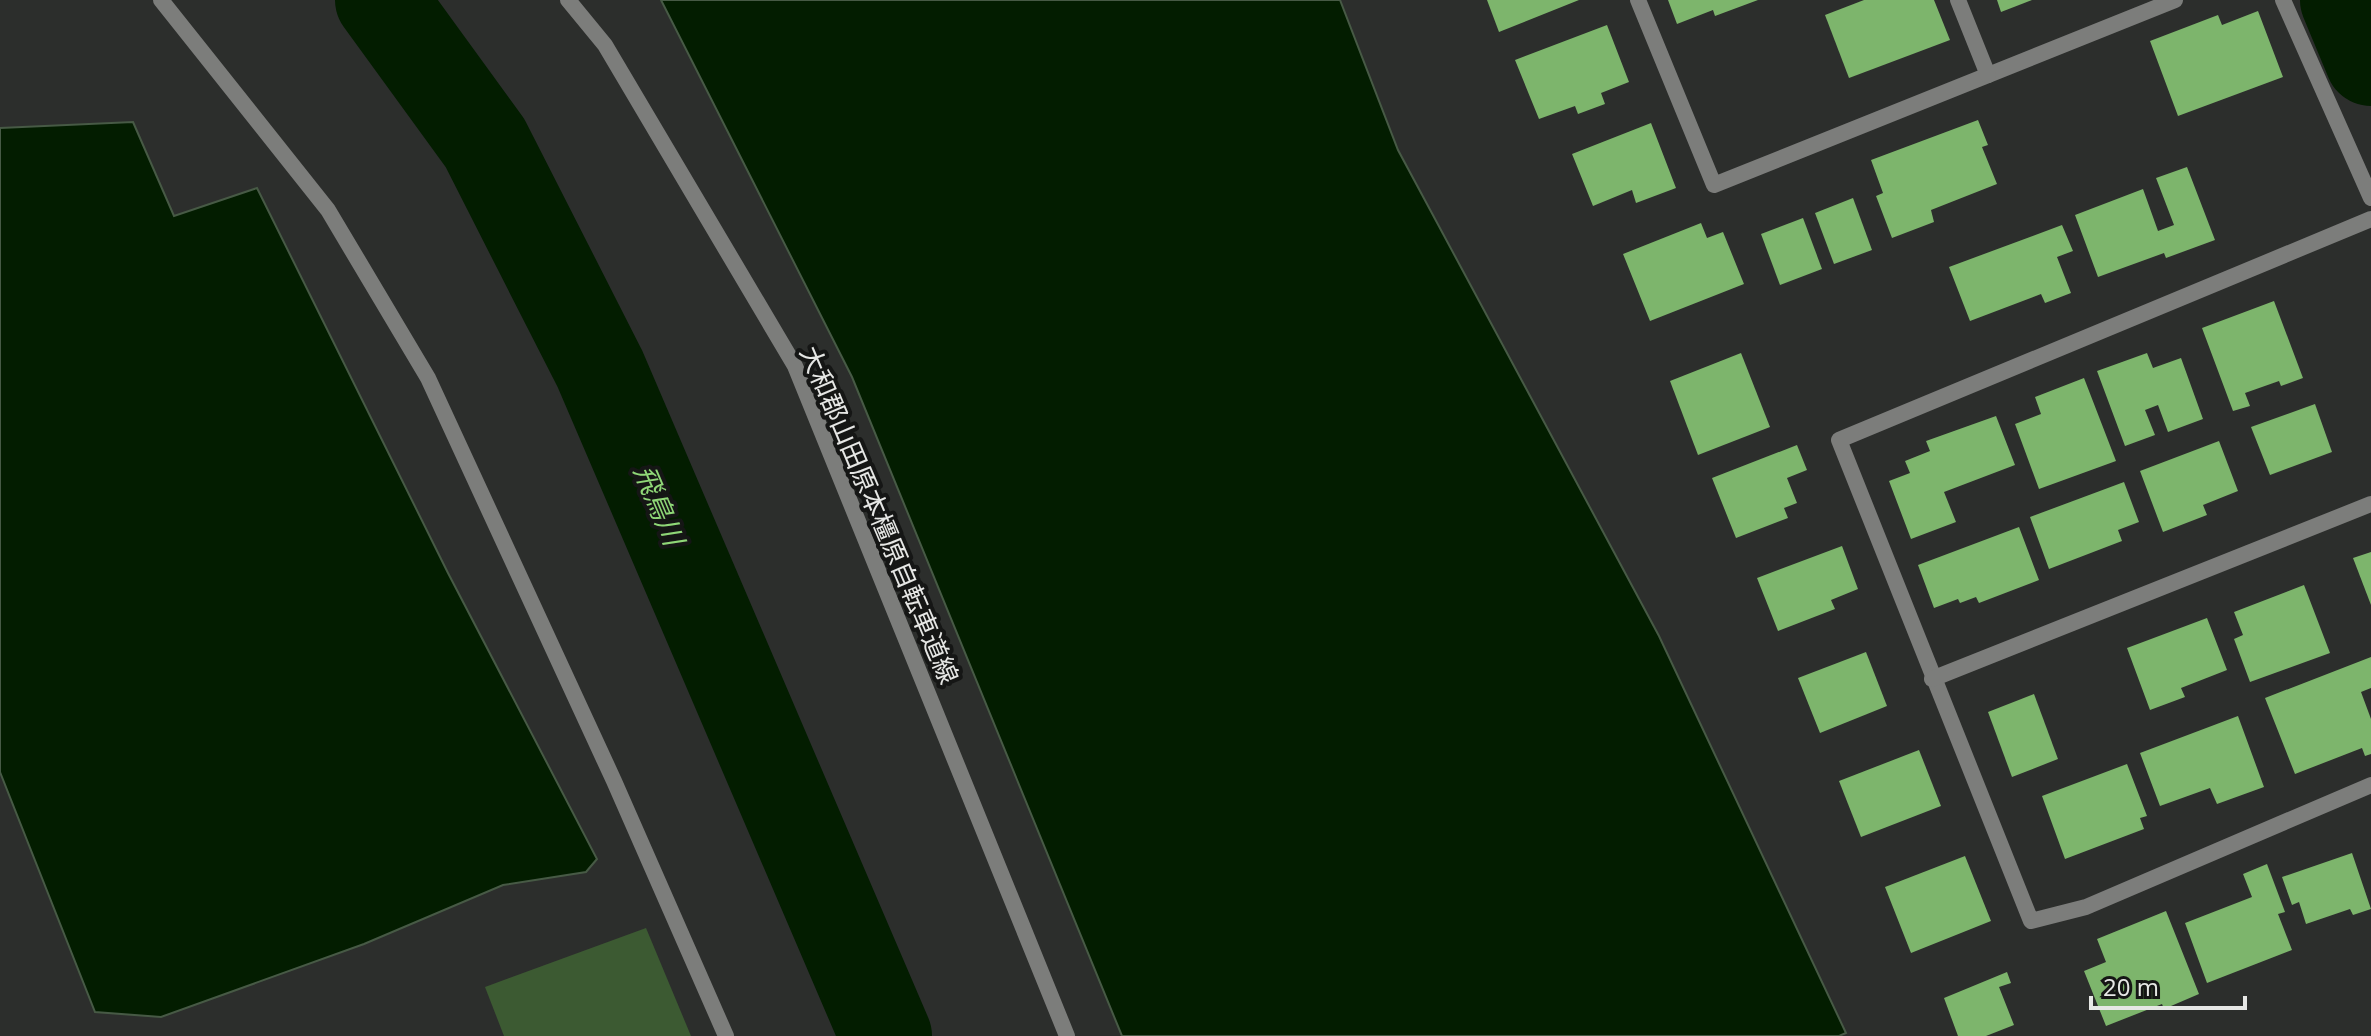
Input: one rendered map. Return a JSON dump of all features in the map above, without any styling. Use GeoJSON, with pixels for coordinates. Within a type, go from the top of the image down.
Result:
{"type":"FeatureCollection","features":[{"type":"Feature","properties":{"kind":"street"},"geometry":{"type":"LineString","coordinates":[[161,0],[328,210],[428,378],[614,781],[726,1036]]}},
{"type":"Feature","properties":{"kind":"street","name":"大和郡山田原本橿原自転車道線"},"geometry":{"type":"LineString","coordinates":[[568,0],[605,45],[795,366],[1067,1036]]}},
{"type":"Feature","properties":{"kind":"street"},"geometry":{"type":"LineString","coordinates":[[1638,0],[1714,185],[2175,0]]}},
{"type":"Feature","properties":{"kind":"street"},"geometry":{"type":"LineString","coordinates":[[1958,0],[1988,75]]}},
{"type":"Feature","properties":{"kind":"street"},"geometry":{"type":"LineString","coordinates":[[2283,0],[2371,198]]}},
{"type":"Feature","properties":{"kind":"street"},"geometry":{"type":"LineString","coordinates":[[2371,219],[1839,440],[2031,921],[2086,907],[2371,785]]}},
{"type":"Feature","properties":{"kind":"street"},"geometry":{"type":"LineString","coordinates":[[1932,679],[2371,504]]}},
{"type":"Feature","properties":{"kind":"shaded area"},"geometry":{"type":"Polygon","coordinates":[[[661,0],[1340,0],[1398,150],[1659,636],[1846,1033],[1839,1036],[1122,1036],[852,377],[661,0]]]}},
{"type":"Feature","properties":{"kind":"shaded area"},"geometry":{"type":"Polygon","coordinates":[[[133,122],[174,216],[257,188],[448,573],[597,859],[586,872],[503,885],[364,944],[161,1017],[95,1012],[0,772],[0,128],[133,122]]]}},
{"type":"Feature","properties":{"kind":"shaded area"},"geometry":{"type":"Polygon","coordinates":[[[646,928],[691,1036],[504,1036],[485,987],[646,928]]]}},
{"type":"Feature","properties":{"kind":"building"},"geometry":{"type":"Polygon","coordinates":[[[1487,0],[1579,0],[1499,32],[1487,0]]]}},
{"type":"Feature","properties":{"kind":"building"},"geometry":{"type":"Polygon","coordinates":[[[1668,0],[1758,0],[1715,16],[1713,10],[1677,24],[1668,0]]]}},
{"type":"Feature","properties":{"kind":"building"},"geometry":{"type":"Polygon","coordinates":[[[1864,0],[1934,0],[1950,40],[1849,78],[1825,15],[1864,0]]]}},
{"type":"Feature","properties":{"kind":"building"},"geometry":{"type":"Polygon","coordinates":[[[1997,0],[2032,0],[2001,12],[1997,0]]]}},
{"type":"Feature","properties":{"kind":"building"},"geometry":{"type":"Polygon","coordinates":[[[2258,11],[2283,77],[2178,116],[2150,41],[2218,15],[2222,25],[2258,11]]]}},
{"type":"Feature","properties":{"kind":"building"},"geometry":{"type":"Polygon","coordinates":[[[1607,25],[1629,82],[1601,93],[1605,104],[1578,114],[1575,106],[1539,119],[1515,60],[1607,25]]]}},
{"type":"Feature","properties":{"kind":"building"},"geometry":{"type":"Polygon","coordinates":[[[1978,120],[1988,145],[1982,147],[1997,184],[1931,210],[1934,222],[1892,238],[1876,196],[1883,193],[1871,160],[1978,120]]]}},
{"type":"Feature","properties":{"kind":"building"},"geometry":{"type":"Polygon","coordinates":[[[1651,123],[1676,188],[1636,203],[1632,190],[1593,206],[1572,154],[1651,123]]]}},
{"type":"Feature","properties":{"kind":"building"},"geometry":{"type":"Polygon","coordinates":[[[2187,167],[2215,240],[2166,258],[2164,253],[2098,277],[2075,215],[2143,189],[2158,231],[2174,225],[2156,178],[2187,167]]]}},
{"type":"Feature","properties":{"kind":"building"},"geometry":{"type":"Polygon","coordinates":[[[1853,198],[1872,250],[1834,264],[1815,213],[1853,198]]]}},
{"type":"Feature","properties":{"kind":"building"},"geometry":{"type":"Polygon","coordinates":[[[1803,218],[1822,269],[1780,285],[1761,234],[1803,218]]]}},
{"type":"Feature","properties":{"kind":"building"},"geometry":{"type":"Polygon","coordinates":[[[1701,223],[1707,238],[1723,232],[1744,284],[1650,321],[1623,254],[1701,223]]]}},
{"type":"Feature","properties":{"kind":"building"},"geometry":{"type":"Polygon","coordinates":[[[2062,225],[2073,251],[2057,257],[2071,293],[2045,303],[2041,294],[1970,321],[1949,267],[2062,225]]]}},
{"type":"Feature","properties":{"kind":"building"},"geometry":{"type":"Polygon","coordinates":[[[2274,301],[2303,378],[2281,386],[2279,381],[2245,393],[2250,406],[2233,411],[2202,328],[2274,301]]]}},
{"type":"Feature","properties":{"kind":"building"},"geometry":{"type":"Polygon","coordinates":[[[1741,353],[1770,427],[1698,455],[1670,381],[1741,353]]]}},
{"type":"Feature","properties":{"kind":"building"},"geometry":{"type":"Polygon","coordinates":[[[2147,353],[2153,368],[2181,358],[2203,419],[2168,432],[2158,405],[2145,410],[2155,435],[2125,446],[2097,371],[2147,353]]]}},
{"type":"Feature","properties":{"kind":"building"},"geometry":{"type":"Polygon","coordinates":[[[2084,378],[2116,461],[2039,489],[2015,424],[2041,414],[2035,397],[2084,378]]]}},
{"type":"Feature","properties":{"kind":"building"},"geometry":{"type":"Polygon","coordinates":[[[2315,404],[2332,452],[2270,475],[2251,427],[2315,404]]]}},
{"type":"Feature","properties":{"kind":"building"},"geometry":{"type":"Polygon","coordinates":[[[1996,416],[2015,465],[1944,492],[1956,522],[1911,539],[1889,481],[1910,473],[1905,461],[1930,451],[1926,441],[1996,416]]]}},
{"type":"Feature","properties":{"kind":"building"},"geometry":{"type":"Polygon","coordinates":[[[2219,441],[2238,491],[2203,505],[2207,515],[2163,532],[2140,471],[2219,441]]]}},
{"type":"Feature","properties":{"kind":"building"},"geometry":{"type":"Polygon","coordinates":[[[1797,445],[1807,470],[1787,478],[1797,503],[1784,508],[1788,518],[1736,538],[1712,478],[1797,445]]]}},
{"type":"Feature","properties":{"kind":"building"},"geometry":{"type":"Polygon","coordinates":[[[2124,482],[2139,522],[2118,530],[2122,541],[2049,569],[2030,517],[2124,482]]]}},
{"type":"Feature","properties":{"kind":"building"},"geometry":{"type":"Polygon","coordinates":[[[2019,527],[2039,580],[1979,603],[1976,597],[1960,603],[1958,599],[1934,608],[1918,565],[2019,527]]]}},
{"type":"Feature","properties":{"kind":"building"},"geometry":{"type":"Polygon","coordinates":[[[1842,546],[1858,589],[1831,600],[1835,609],[1778,631],[1757,578],[1842,546]]]}},
{"type":"Feature","properties":{"kind":"building"},"geometry":{"type":"Polygon","coordinates":[[[2371,552],[2371,605],[2353,558],[2371,552]]]}},
{"type":"Feature","properties":{"kind":"building"},"geometry":{"type":"Polygon","coordinates":[[[2304,585],[2330,653],[2250,682],[2234,639],[2243,635],[2234,612],[2304,585]]]}},
{"type":"Feature","properties":{"kind":"building"},"geometry":{"type":"Polygon","coordinates":[[[2207,618],[2227,670],[2181,688],[2185,697],[2150,710],[2127,648],[2207,618]]]}},
{"type":"Feature","properties":{"kind":"building"},"geometry":{"type":"Polygon","coordinates":[[[1866,652],[1887,706],[1820,733],[1798,678],[1866,652]]]}},
{"type":"Feature","properties":{"kind":"building"},"geometry":{"type":"Polygon","coordinates":[[[2371,657],[2371,688],[2361,692],[2371,719],[2371,754],[2365,756],[2362,748],[2295,774],[2265,698],[2371,657]]]}},
{"type":"Feature","properties":{"kind":"building"},"geometry":{"type":"Polygon","coordinates":[[[2034,694],[2058,759],[2012,777],[1988,712],[2034,694]]]}},
{"type":"Feature","properties":{"kind":"building"},"geometry":{"type":"Polygon","coordinates":[[[2238,716],[2264,787],[2217,804],[2210,788],[2160,806],[2140,753],[2238,716]]]}},
{"type":"Feature","properties":{"kind":"building"},"geometry":{"type":"Polygon","coordinates":[[[1919,750],[1941,806],[1861,837],[1839,781],[1919,750]]]}},
{"type":"Feature","properties":{"kind":"building"},"geometry":{"type":"Polygon","coordinates":[[[2127,764],[2147,816],[2140,818],[2144,829],[2065,859],[2042,796],[2127,764]]]}},
{"type":"Feature","properties":{"kind":"building"},"geometry":{"type":"Polygon","coordinates":[[[2352,853],[2371,909],[2353,915],[2350,909],[2306,924],[2299,902],[2292,905],[2282,877],[2352,853]]]}},
{"type":"Feature","properties":{"kind":"building"},"geometry":{"type":"Polygon","coordinates":[[[1965,856],[1991,921],[1911,953],[1885,887],[1965,856]]]}},
{"type":"Feature","properties":{"kind":"building"},"geometry":{"type":"Polygon","coordinates":[[[2267,864],[2285,912],[2278,914],[2292,950],[2207,983],[2185,923],[2252,897],[2243,874],[2267,864]]]}},
{"type":"Feature","properties":{"kind":"building"},"geometry":{"type":"Polygon","coordinates":[[[2166,911],[2199,994],[2164,1009],[2162,1004],[2106,1026],[2084,971],[2106,962],[2097,939],[2166,911]]]}},
{"type":"Feature","properties":{"kind":"building"},"geometry":{"type":"Polygon","coordinates":[[[2007,972],[2011,983],[1999,987],[2014,1025],[1986,1036],[1958,1036],[1944,998],[2007,972]]]}},
{"type":"Feature","properties":{"kind":"waterway","name":"飛鳥川"},"geometry":{"type":"LineString","coordinates":[[381,0],[485,143],[600,369],[886,1036]]}},
{"type":"Feature","properties":{"kind":"waterway"},"geometry":{"type":"LineString","coordinates":[[2346,0],[2371,60]]}}]}
